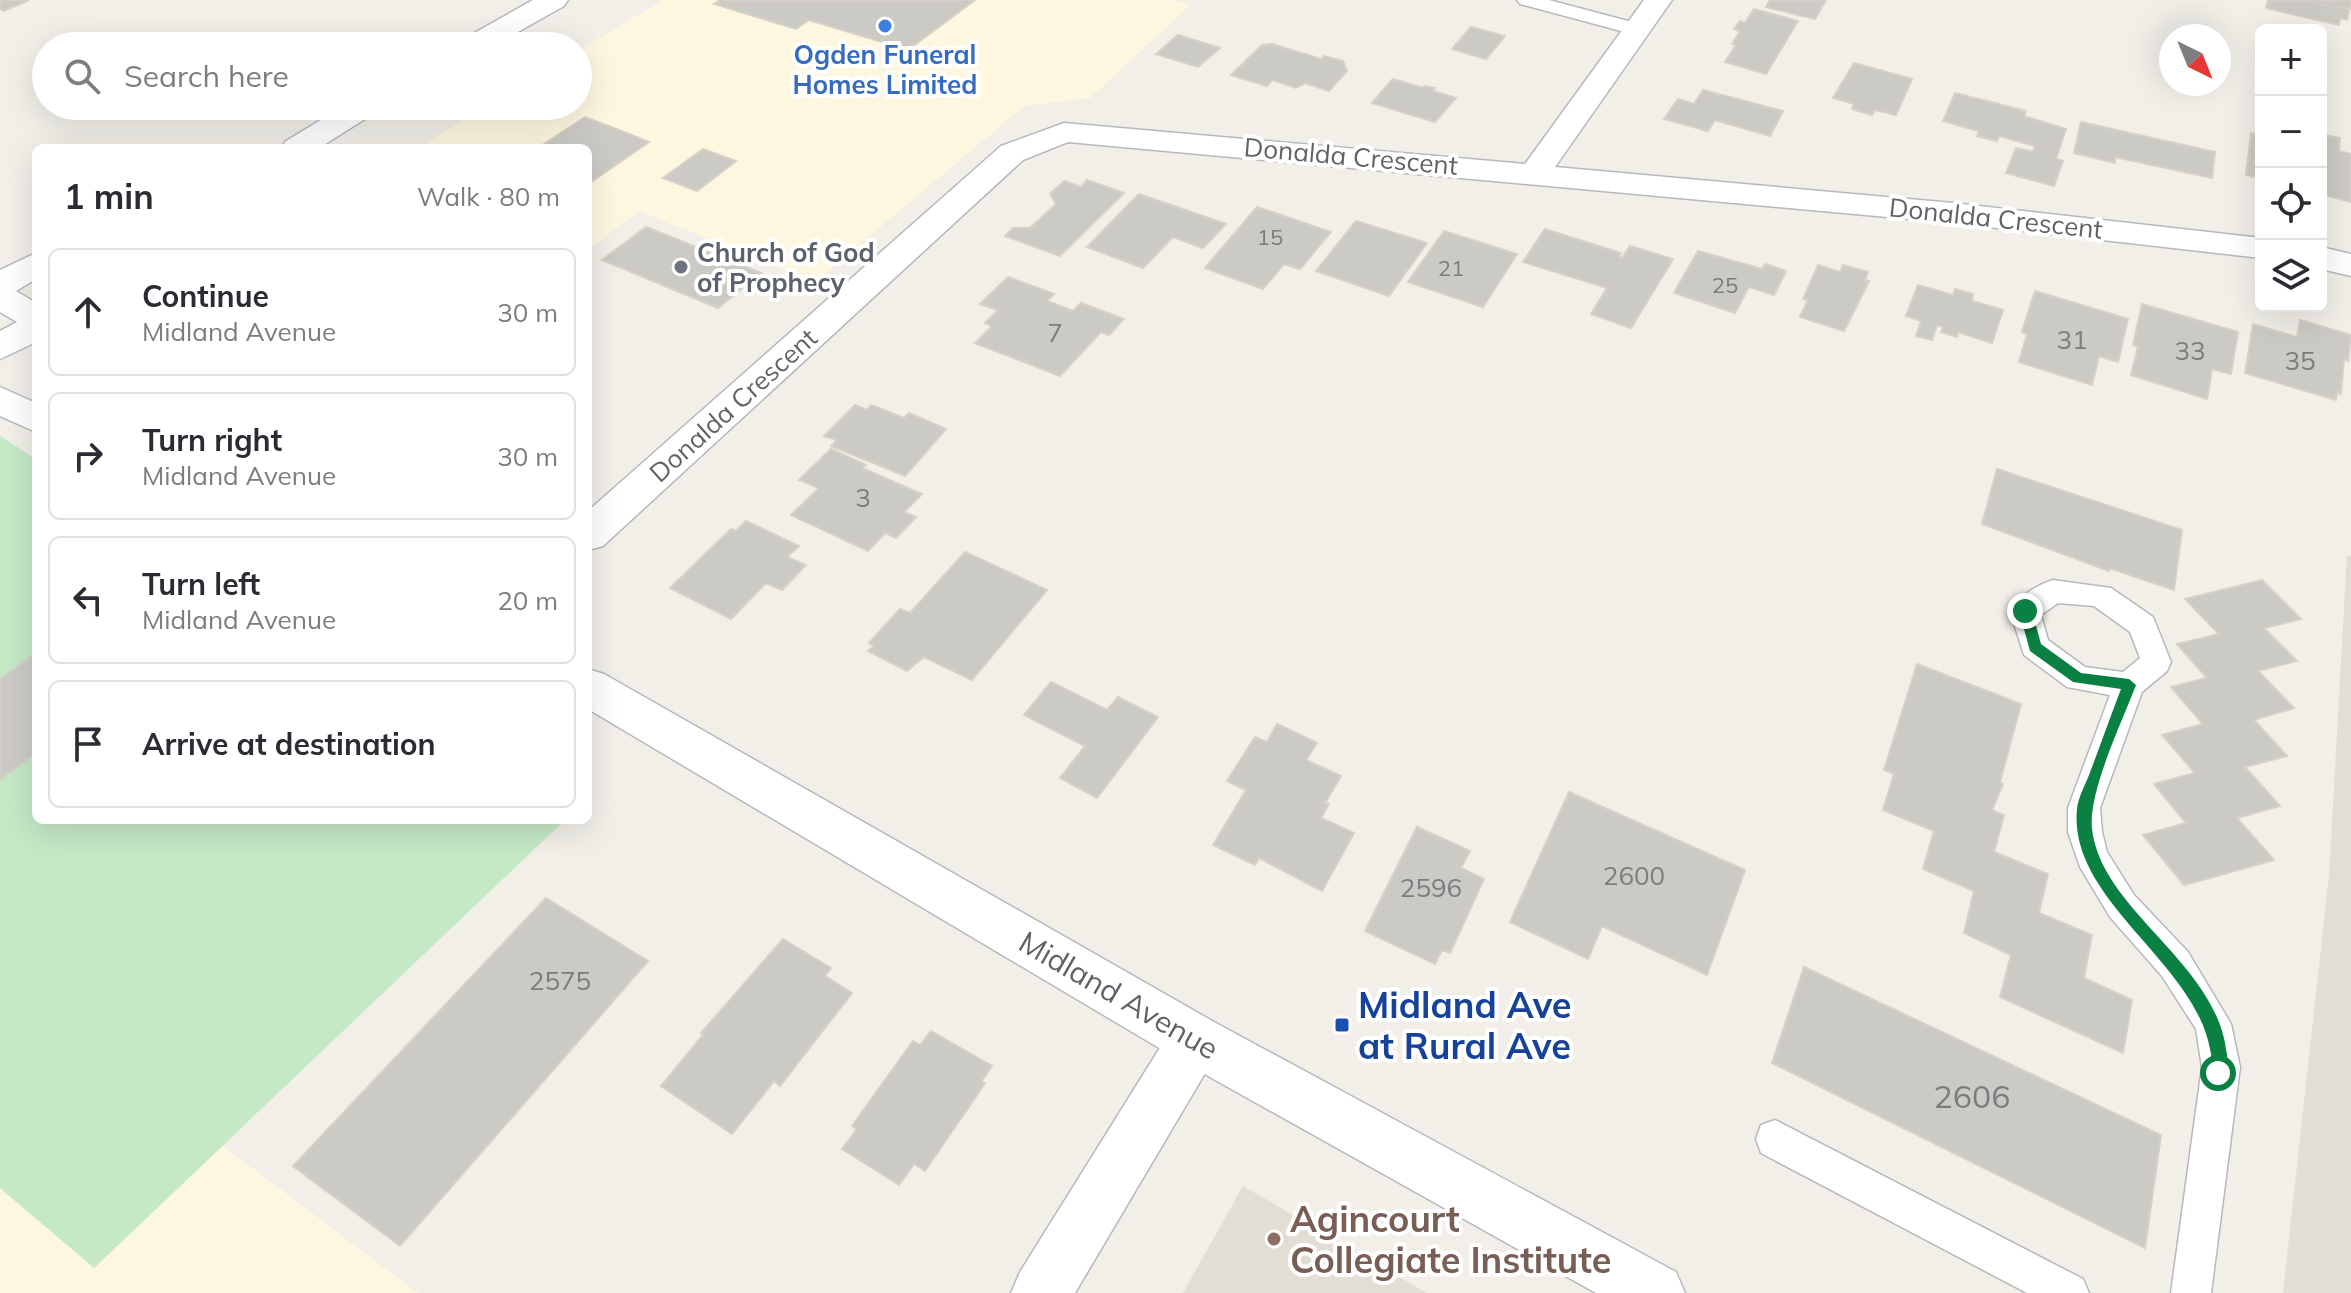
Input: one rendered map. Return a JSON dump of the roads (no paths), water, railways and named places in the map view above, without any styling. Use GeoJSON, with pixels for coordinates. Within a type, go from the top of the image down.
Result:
{"type":"FeatureCollection","features":[{"type":"Feature","properties":{"kind":"street"},"geometry":{"type":"LineString","coordinates":[[497,32],[554,0]]}},
{"type":"Feature","properties":{"kind":"street"},"geometry":{"type":"LineString","coordinates":[[1535,173],[1658,0]]}},
{"type":"Feature","properties":{"kind":"street"},"geometry":{"type":"LineString","coordinates":[[303,144],[342,120]]}},
{"type":"Feature","properties":{"kind":"street","name":"Donalda Crescent"},"geometry":{"type":"LineString","coordinates":[[592,531],[1012,153],[1064,132],[1938,211],[2255,247]]}},
{"type":"Feature","properties":{"kind":"street"},"geometry":{"type":"LineString","coordinates":[[2327,259],[2351,265]]}},
{"type":"Feature","properties":{"kind":"street"},"geometry":{"type":"LineString","coordinates":[[0,285],[32,266]]}},
{"type":"Feature","properties":{"kind":"street"},"geometry":{"type":"LineString","coordinates":[[0,297],[32,316]]}},
{"type":"Feature","properties":{"kind":"street"},"geometry":{"type":"LineString","coordinates":[[0,347],[32,329]]}},
{"type":"Feature","properties":{"kind":"street"},"geometry":{"type":"LineString","coordinates":[[0,400],[32,417]]}},
{"type":"Feature","properties":{"kind":"street","name":"Midland Avenue"},"geometry":{"type":"LineString","coordinates":[[592,689],[1195,1040],[1655,1293]]}},
{"type":"Feature","properties":{"kind":"street"},"geometry":{"type":"LineString","coordinates":[[1041,1293],[1195,1040]]}},
{"type":"Feature","properties":{"kind":"lane"},"geometry":{"type":"LineString","coordinates":[[1527,0],[1636,29]]}},
{"type":"Feature","properties":{"kind":"lane"},"geometry":{"type":"LineString","coordinates":[[2129,685],[2084,808],[2085,832],[2092,857],[2122,906],[2175,964],[2213,1024],[2221,1067],[2218,1073],[2220,1092],[2216,1099],[2191,1293]]}},
{"type":"Feature","properties":{"kind":"lane"},"geometry":{"type":"LineString","coordinates":[[1775,1139],[2069,1293]]}},
{"type":"Feature","properties":{"kind":"place","name":"Ogden Funeral Homes Limited"},"geometry":{"type":"Point","coordinates":[885,26]}},
{"type":"Feature","properties":{"kind":"place","name":"Church of God of Prophecy"},"geometry":{"type":"Point","coordinates":[681,267]}},
{"type":"Feature","properties":{"kind":"place","name":"Midland Ave at Rural Ave"},"geometry":{"type":"Point","coordinates":[1342,1025]}},
{"type":"Feature","properties":{"kind":"place","name":"Agincourt Collegiate Institute"},"geometry":{"type":"Point","coordinates":[1274,1239]}}]}
